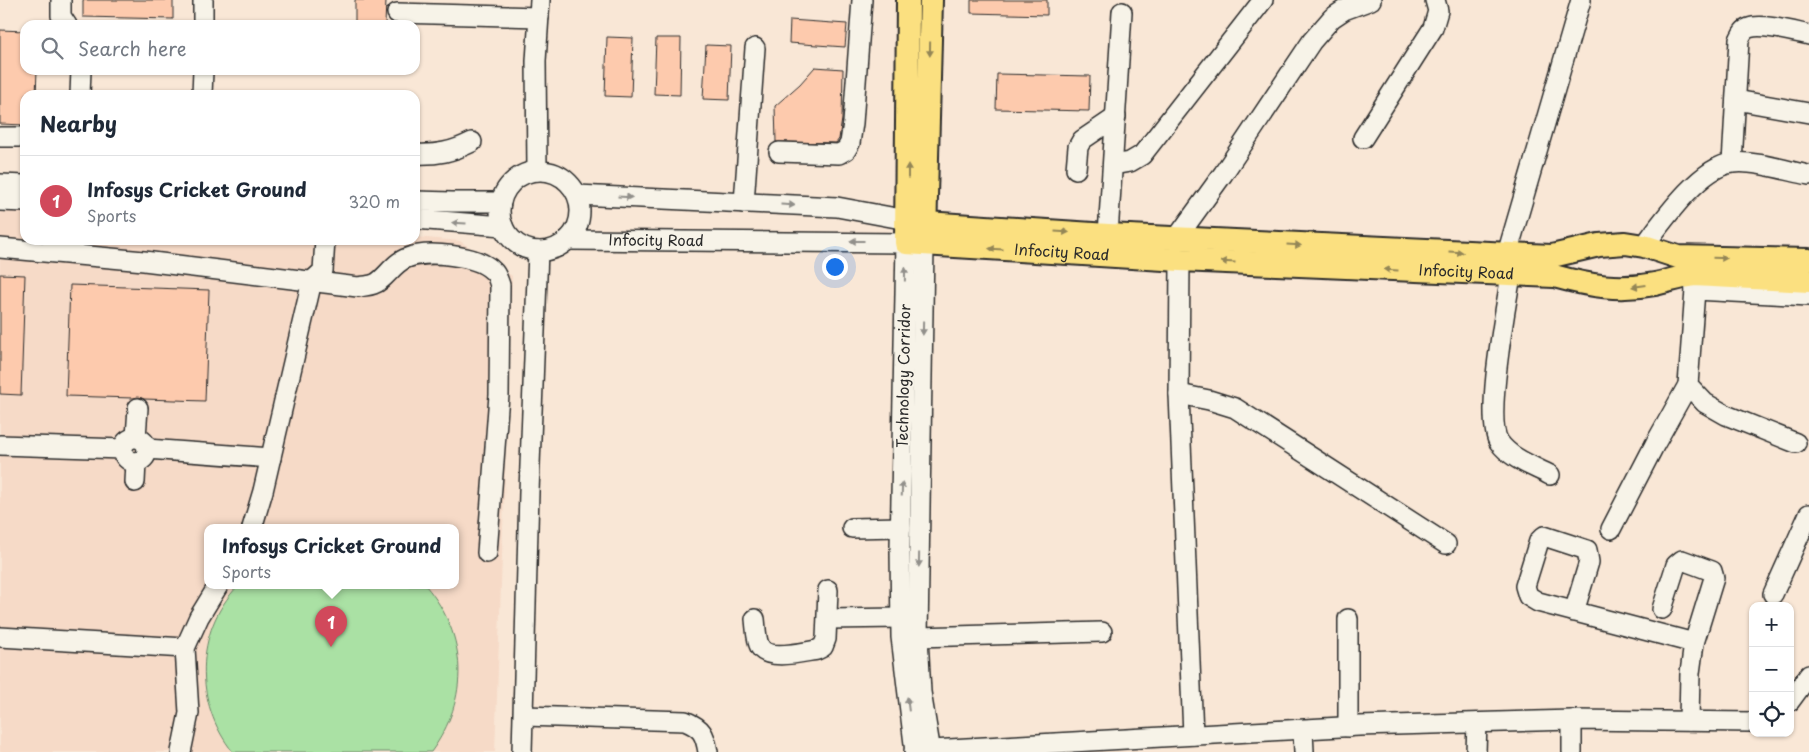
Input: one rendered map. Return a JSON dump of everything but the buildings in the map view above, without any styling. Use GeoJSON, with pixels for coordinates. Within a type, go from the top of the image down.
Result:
{"type":"FeatureCollection","features":[{"type":"Feature","properties":{"kind":"main road","name":"Technology Corridor"},"geometry":{"type":"LineString","coordinates":[[908,0],[916,233]]}},
{"type":"Feature","properties":{"kind":"main road"},"geometry":{"type":"LineString","coordinates":[[916,233],[931,0]]}},
{"type":"Feature","properties":{"kind":"main road","name":"Infocity Road"},"geometry":{"type":"LineString","coordinates":[[916,233],[1108,235],[1178,249]]}},
{"type":"Feature","properties":{"kind":"main road","name":"Infocity Road"},"geometry":{"type":"LineString","coordinates":[[916,233],[1178,249],[1553,266],[1599,244],[1624,243],[1644,246],[1687,275],[1809,280]]}},
{"type":"Feature","properties":{"kind":"main road","name":"Infocity Road"},"geometry":{"type":"LineString","coordinates":[[1553,266],[1581,284],[1608,288],[1656,284],[1687,275],[1809,260]]}},
{"type":"Feature","properties":{"kind":"street"},"geometry":{"type":"LineString","coordinates":[[61,0],[61,16],[63,20]]}},
{"type":"Feature","properties":{"kind":"street"},"geometry":{"type":"LineString","coordinates":[[203,20],[204,0]]}},
{"type":"Feature","properties":{"kind":"street"},"geometry":{"type":"LineString","coordinates":[[779,152],[839,154],[846,150],[850,143],[862,0]]}},
{"type":"Feature","properties":{"kind":"street"},"geometry":{"type":"LineString","coordinates":[[1112,165],[1130,162],[1142,155],[1263,0]]}},
{"type":"Feature","properties":{"kind":"street"},"geometry":{"type":"LineString","coordinates":[[1193,735],[1179,394],[1178,249],[1223,174],[1312,41],[1332,18],[1344,10],[1371,0]]}},
{"type":"Feature","properties":{"kind":"street"},"geometry":{"type":"LineString","coordinates":[[1363,138],[1433,28],[1438,11],[1435,0]]}},
{"type":"Feature","properties":{"kind":"street"},"geometry":{"type":"LineString","coordinates":[[1550,475],[1518,460],[1499,442],[1493,425],[1493,406],[1509,265],[1581,0]]}},
{"type":"Feature","properties":{"kind":"street"},"geometry":{"type":"LineString","coordinates":[[397,13],[540,9],[536,61],[537,171]]}},
{"type":"Feature","properties":{"kind":"street"},"geometry":{"type":"LineString","coordinates":[[1108,235],[1122,12]]}},
{"type":"Feature","properties":{"kind":"street"},"geometry":{"type":"LineString","coordinates":[[1732,163],[1739,40],[1743,31],[1750,27],[1764,27],[1809,35]]}},
{"type":"Feature","properties":{"kind":"street"},"geometry":{"type":"LineString","coordinates":[[744,203],[755,48]]}},
{"type":"Feature","properties":{"kind":"street"},"geometry":{"type":"LineString","coordinates":[[80,90],[82,75]]}},
{"type":"Feature","properties":{"kind":"street"},"geometry":{"type":"LineString","coordinates":[[202,90],[203,75]]}},
{"type":"Feature","properties":{"kind":"street"},"geometry":{"type":"LineString","coordinates":[[1736,100],[1809,113]]}},
{"type":"Feature","properties":{"kind":"street"},"geometry":{"type":"LineString","coordinates":[[1076,169],[1079,143],[1116,117]]}},
{"type":"Feature","properties":{"kind":"street"},"geometry":{"type":"LineString","coordinates":[[0,136],[20,137]]}},
{"type":"Feature","properties":{"kind":"street"},"geometry":{"type":"LineString","coordinates":[[420,154],[453,151],[472,142]]}},
{"type":"Feature","properties":{"kind":"street"},"geometry":{"type":"LineString","coordinates":[[1644,246],[1677,203],[1700,180],[1722,166],[1732,163],[1748,163],[1809,175]]}},
{"type":"Feature","properties":{"kind":"street"},"geometry":{"type":"LineString","coordinates":[[537,171],[552,173],[571,185],[577,195],[580,207],[579,219],[575,230],[568,240],[559,246],[538,251],[527,249],[509,237],[502,226],[500,214],[500,202],[505,190],[522,175],[537,171]]}},
{"type":"Feature","properties":{"kind":"street"},"geometry":{"type":"LineString","coordinates":[[0,184],[20,185]]}},
{"type":"Feature","properties":{"kind":"street","name":"Infocity Road"},"geometry":{"type":"LineString","coordinates":[[577,195],[836,208],[916,233]]}},
{"type":"Feature","properties":{"kind":"street"},"geometry":{"type":"LineString","coordinates":[[420,200],[500,202]]}},
{"type":"Feature","properties":{"kind":"street"},"geometry":{"type":"LineString","coordinates":[[0,201],[20,202]]}},
{"type":"Feature","properties":{"kind":"street"},"geometry":{"type":"LineString","coordinates":[[420,220],[502,226]]}},
{"type":"Feature","properties":{"kind":"street"},"geometry":{"type":"LineString","coordinates":[[916,233],[918,638],[923,751],[1069,747],[1193,735],[1348,727],[1572,720],[1749,722]]}},
{"type":"Feature","properties":{"kind":"street","name":"Infocity Road"},"geometry":{"type":"LineString","coordinates":[[568,240],[916,233]]}},
{"type":"Feature","properties":{"kind":"street","name":"Technology Corridor"},"geometry":{"type":"LineString","coordinates":[[916,233],[901,527],[901,637],[923,751]]}},
{"type":"Feature","properties":{"kind":"street"},"geometry":{"type":"LineString","coordinates":[[253,524],[271,458],[312,281],[323,270],[325,245]]}},
{"type":"Feature","properties":{"kind":"street"},"geometry":{"type":"LineString","coordinates":[[0,248],[144,261],[358,287],[376,284],[406,258],[424,254],[467,258],[482,263],[494,272],[500,285],[499,395],[487,553]]}},
{"type":"Feature","properties":{"kind":"street"},"geometry":{"type":"LineString","coordinates":[[522,752],[528,492],[538,251]]}},
{"type":"Feature","properties":{"kind":"street"},"geometry":{"type":"LineString","coordinates":[[1611,529],[1688,385],[1687,275],[1809,296]]}},
{"type":"Feature","properties":{"kind":"street"},"geometry":{"type":"LineString","coordinates":[[1688,385],[1705,403],[1726,415],[1796,442]]}},
{"type":"Feature","properties":{"kind":"street"},"geometry":{"type":"LineString","coordinates":[[1179,394],[1235,408],[1446,544]]}},
{"type":"Feature","properties":{"kind":"street"},"geometry":{"type":"LineString","coordinates":[[135,482],[138,408]]}},
{"type":"Feature","properties":{"kind":"street"},"geometry":{"type":"LineString","coordinates":[[0,445],[271,458]]}},
{"type":"Feature","properties":{"kind":"street"},"geometry":{"type":"LineString","coordinates":[[1773,594],[1808,517]]}},
{"type":"Feature","properties":{"kind":"street"},"geometry":{"type":"LineString","coordinates":[[852,528],[901,527]]}},
{"type":"Feature","properties":{"kind":"street"},"geometry":{"type":"LineString","coordinates":[[1662,609],[1679,561],[1682,560],[1712,571],[1714,578],[1694,643],[1690,673],[1689,721]]}},
{"type":"Feature","properties":{"kind":"street"},"geometry":{"type":"LineString","coordinates":[[180,752],[189,713],[185,648],[199,617],[216,589]]}},
{"type":"Feature","properties":{"kind":"street"},"geometry":{"type":"LineString","coordinates":[[755,619],[759,646],[769,654],[778,655],[817,650],[822,647],[826,640],[828,590]]}},
{"type":"Feature","properties":{"kind":"street"},"geometry":{"type":"LineString","coordinates":[[1574,612],[1694,643]]}},
{"type":"Feature","properties":{"kind":"street"},"geometry":{"type":"LineString","coordinates":[[828,619],[901,618]]}},
{"type":"Feature","properties":{"kind":"street"},"geometry":{"type":"LineString","coordinates":[[1348,619],[1348,727]]}},
{"type":"Feature","properties":{"kind":"street"},"geometry":{"type":"LineString","coordinates":[[918,638],[1102,632]]}},
{"type":"Feature","properties":{"kind":"street"},"geometry":{"type":"LineString","coordinates":[[0,637],[185,648]]}},
{"type":"Feature","properties":{"kind":"street"},"geometry":{"type":"LineString","coordinates":[[1794,696],[1809,675]]}},
{"type":"Feature","properties":{"kind":"street"},"geometry":{"type":"LineString","coordinates":[[524,716],[685,721],[697,726],[706,738],[708,752]]}},
{"type":"Feature","properties":{"kind":"street"},"geometry":{"type":"LineString","coordinates":[[1572,720],[1572,752]]}},
{"type":"Feature","properties":{"kind":"street"},"geometry":{"type":"LineString","coordinates":[[1476,752],[1477,723]]}},
{"type":"Feature","properties":{"kind":"street"},"geometry":{"type":"LineString","coordinates":[[1303,730],[1304,752]]}},
{"type":"Feature","properties":{"kind":"shaded area"},"geometry":{"type":"Polygon","coordinates":[[[0,202],[20,204],[20,245],[420,245],[420,237],[460,241],[512,276],[495,752],[0,752],[0,202]]]}},
{"type":"Feature","properties":{"kind":"green space"},"geometry":{"type":"Polygon","coordinates":[[[236,589],[428,589],[440,605],[450,626],[459,668],[458,689],[453,711],[444,732],[431,752],[233,752],[220,733],[211,712],[204,668],[213,624],[224,604],[236,589]]]}},
{"type":"Feature","properties":{"kind":"place","name":"Infosys Cricket Ground"},"geometry":{"type":"Point","coordinates":[331,647]}}]}
